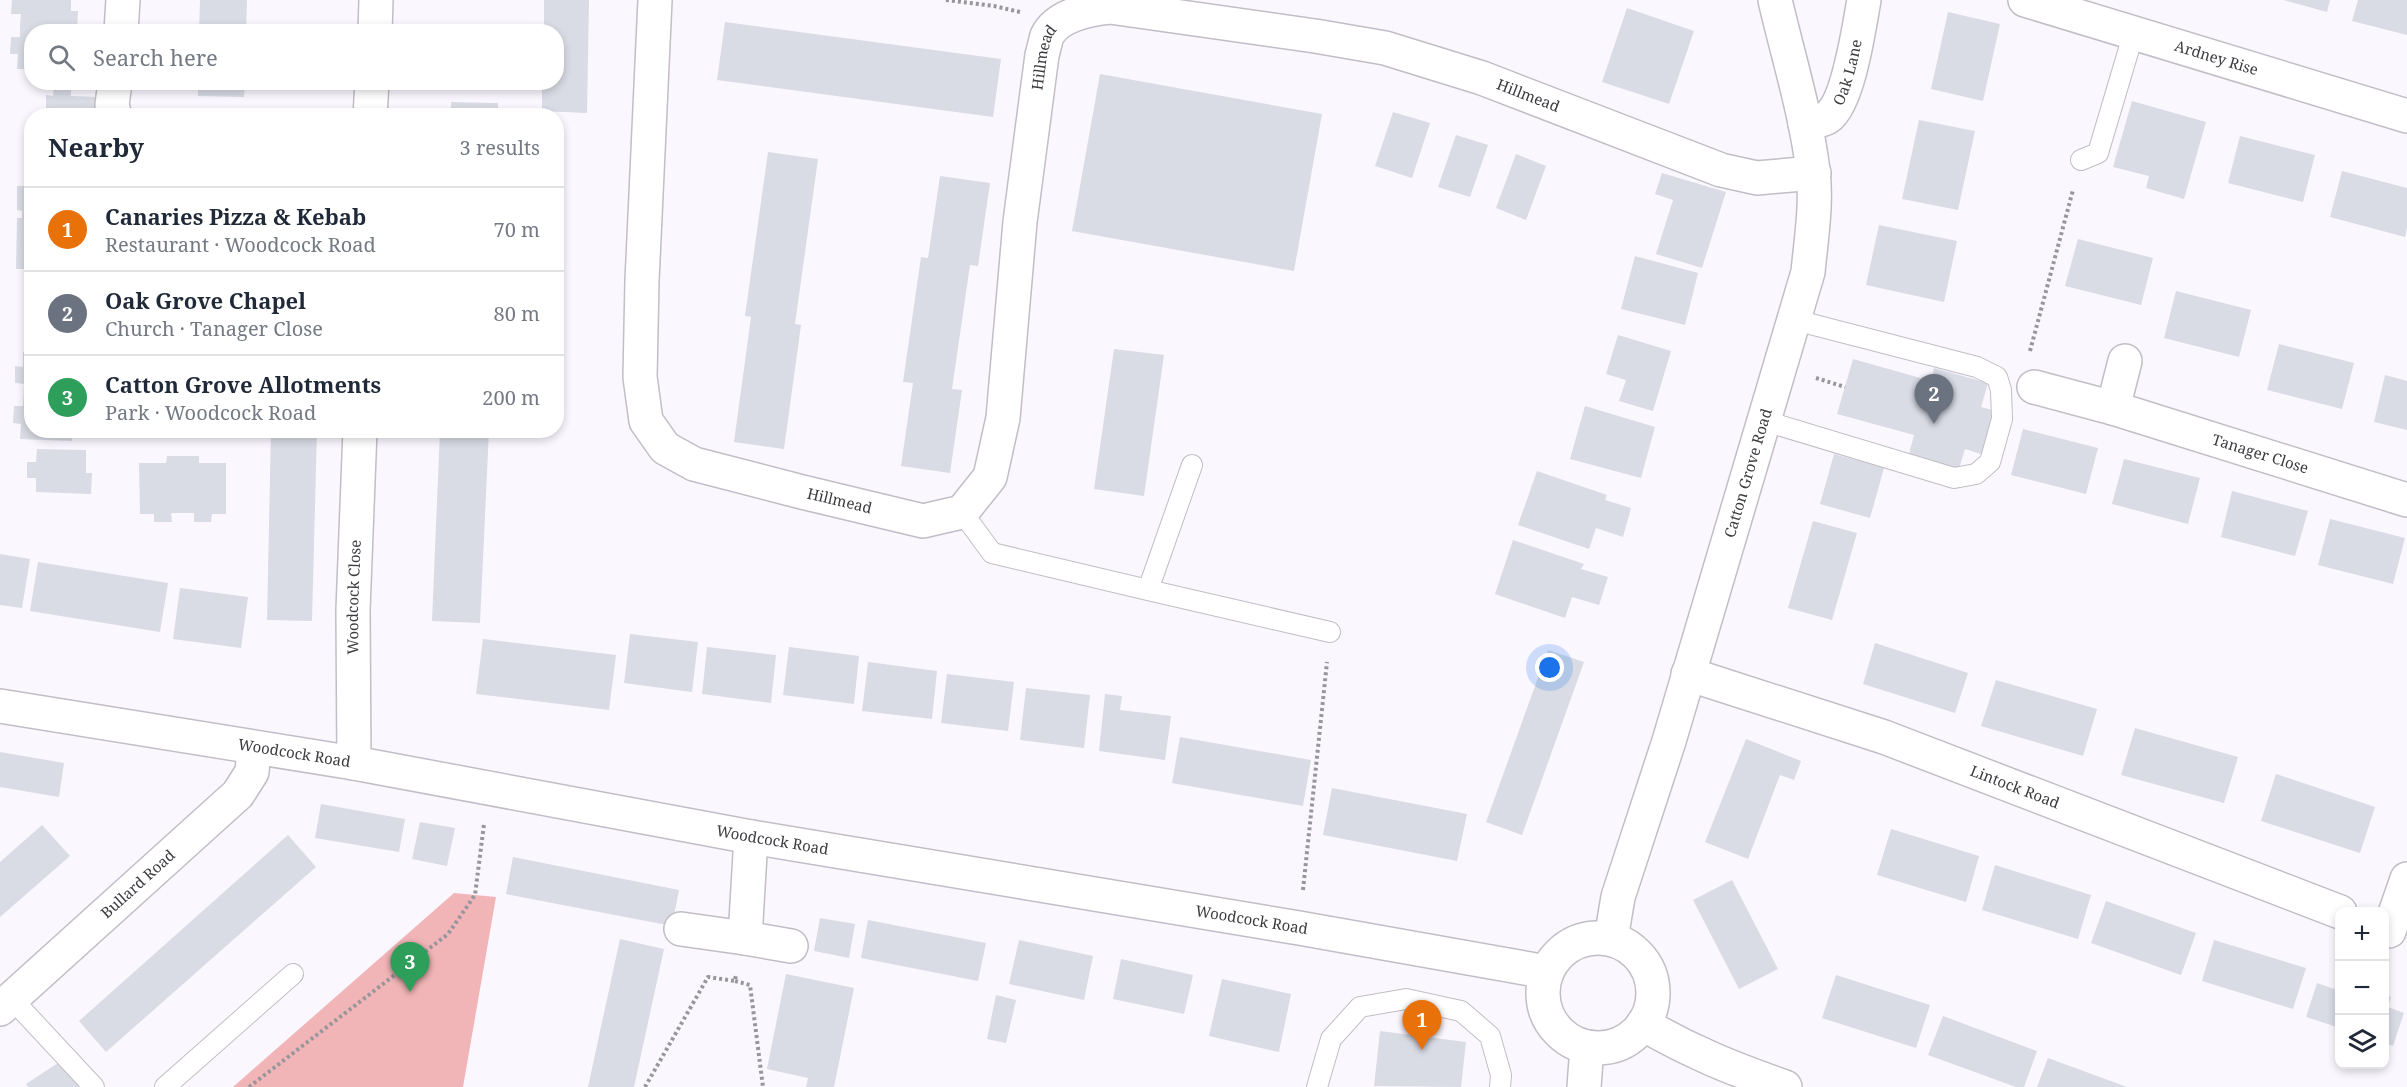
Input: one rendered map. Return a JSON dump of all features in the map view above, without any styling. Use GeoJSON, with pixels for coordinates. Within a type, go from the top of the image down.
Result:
{"type":"FeatureCollection","features":[{"type":"Feature","properties":{"kind":"street"},"geometry":{"type":"LineString","coordinates":[[122,24],[123,0]]}},
{"type":"Feature","properties":{"kind":"street"},"geometry":{"type":"LineString","coordinates":[[375,0],[375,24]]}},
{"type":"Feature","properties":{"kind":"street","name":"Hillmead"},"geometry":{"type":"LineString","coordinates":[[655,0],[642,281],[640,377],[646,421],[665,448],[694,464],[923,521],[963,512],[990,477],[1003,418],[1020,222],[1042,55],[1048,34],[1059,11],[1110,7],[1385,48],[1482,78],[1721,170],[1757,178],[1814,173]]}},
{"type":"Feature","properties":{"kind":"street","name":"Catton Grove Road"},"geometry":{"type":"LineString","coordinates":[[1611,939],[1618,897],[1669,741],[1808,272],[1814,173],[1805,124],[1775,0]]}},
{"type":"Feature","properties":{"kind":"street","name":"Oak Lane"},"geometry":{"type":"LineString","coordinates":[[1805,124],[1827,117],[1841,102],[1856,46],[1864,0]]}},
{"type":"Feature","properties":{"kind":"street","name":"Ardney Rise"},"geometry":{"type":"LineString","coordinates":[[2025,0],[2407,116]]}},
{"type":"Feature","properties":{"kind":"street"},"geometry":{"type":"LineString","coordinates":[[113,108],[115,90]]}},
{"type":"Feature","properties":{"kind":"street"},"geometry":{"type":"LineString","coordinates":[[370,108],[372,90]]}},
{"type":"Feature","properties":{"kind":"street"},"geometry":{"type":"LineString","coordinates":[[2112,408],[2125,361]]}},
{"type":"Feature","properties":{"kind":"street","name":"Tanager Close"},"geometry":{"type":"LineString","coordinates":[[2034,387],[2112,408],[2407,500]]}},
{"type":"Feature","properties":{"kind":"street","name":"Woodcock Close"},"geometry":{"type":"LineString","coordinates":[[354,763],[353,609],[360,438]]}},
{"type":"Feature","properties":{"kind":"street","name":"Lintock Road"},"geometry":{"type":"LineString","coordinates":[[1688,674],[1884,736],[2335,910]]}},
{"type":"Feature","properties":{"kind":"street","name":"Woodcock Road"},"geometry":{"type":"LineString","coordinates":[[0,706],[354,763],[752,837],[1299,928],[1547,972]]}},
{"type":"Feature","properties":{"kind":"street","name":"Bullard Road"},"geometry":{"type":"LineString","coordinates":[[6,1004],[238,794],[252,772],[254,748]]}},
{"type":"Feature","properties":{"kind":"street"},"geometry":{"type":"LineString","coordinates":[[745,938],[752,837]]}},
{"type":"Feature","properties":{"kind":"street"},"geometry":{"type":"LineString","coordinates":[[2389,927],[2407,879]]}},
{"type":"Feature","properties":{"kind":"street"},"geometry":{"type":"LineString","coordinates":[[681,929],[791,946]]}},
{"type":"Feature","properties":{"kind":"street"},"geometry":{"type":"LineString","coordinates":[[1592,937],[1611,939],[1628,946],[1641,958],[1650,974],[1654,990],[1651,1008],[1643,1024],[1628,1039],[1608,1047],[1587,1047],[1566,1036],[1549,1019],[1544,1004],[1543,988],[1547,972],[1557,955],[1573,943],[1592,937]]}},
{"type":"Feature","properties":{"kind":"street"},"geometry":{"type":"LineString","coordinates":[[1643,1024],[1683,1047],[1719,1063],[1785,1087]]}},
{"type":"Feature","properties":{"kind":"street"},"geometry":{"type":"LineString","coordinates":[[1584,1087],[1587,1047]]}},
{"type":"Feature","properties":{"kind":"lane"},"geometry":{"type":"LineString","coordinates":[[2081,160],[2098,153],[2134,32]]}},
{"type":"Feature","properties":{"kind":"lane"},"geometry":{"type":"LineString","coordinates":[[1765,421],[1954,478],[1976,474],[1990,462],[2002,419],[2001,390],[1997,377],[1977,367],[1795,320]]}},
{"type":"Feature","properties":{"kind":"lane"},"geometry":{"type":"LineString","coordinates":[[1148,590],[1192,465]]}},
{"type":"Feature","properties":{"kind":"lane"},"geometry":{"type":"LineString","coordinates":[[963,512],[992,553],[1330,632]]}},
{"type":"Feature","properties":{"kind":"lane"},"geometry":{"type":"LineString","coordinates":[[165,1087],[293,974]]}},
{"type":"Feature","properties":{"kind":"lane"},"geometry":{"type":"LineString","coordinates":[[1317,1087],[1330,1039],[1360,1007],[1406,999],[1461,1011],[1490,1036],[1501,1075],[1500,1087]]}},
{"type":"Feature","properties":{"kind":"lane"},"geometry":{"type":"LineString","coordinates":[[6,1004],[94,1087]]}},
{"type":"Feature","properties":{"kind":"path"},"geometry":{"type":"LineString","coordinates":[[946,0],[1059,11]]}},
{"type":"Feature","properties":{"kind":"path"},"geometry":{"type":"LineString","coordinates":[[2034,387],[2026,365],[2081,160]]}},
{"type":"Feature","properties":{"kind":"path"},"geometry":{"type":"LineString","coordinates":[[1299,928],[1330,632]]}},
{"type":"Feature","properties":{"kind":"path"},"geometry":{"type":"LineString","coordinates":[[249,1087],[448,934],[475,895],[489,788]]}},
{"type":"Feature","properties":{"kind":"path"},"geometry":{"type":"LineString","coordinates":[[735,981],[745,938]]}},
{"type":"Feature","properties":{"kind":"path"},"geometry":{"type":"LineString","coordinates":[[645,1087],[708,977],[750,985],[762,1087]]}},
{"type":"Feature","properties":{"kind":"shaded area"},"geometry":{"type":"Polygon","coordinates":[[[454,893],[496,897],[463,1087],[233,1087],[454,893]]]}},
{"type":"Feature","properties":{"kind":"building"},"geometry":{"type":"Polygon","coordinates":[[[12,0],[71,0],[71,11],[78,11],[77,24],[24,24],[24,69],[17,69],[18,54],[10,54],[11,37],[20,37],[21,14],[11,14],[12,0]]]}},
{"type":"Feature","properties":{"kind":"building"},"geometry":{"type":"Polygon","coordinates":[[[200,0],[247,0],[246,24],[199,24],[200,0]]]}},
{"type":"Feature","properties":{"kind":"building"},"geometry":{"type":"Polygon","coordinates":[[[544,0],[589,0],[587,113],[564,112],[564,108],[542,108],[542,90],[564,90],[564,24],[544,24],[544,0]]]}},
{"type":"Feature","properties":{"kind":"building"},"geometry":{"type":"Polygon","coordinates":[[[2283,0],[2330,0],[2327,12],[2283,0]]]}},
{"type":"Feature","properties":{"kind":"building"},"geometry":{"type":"Polygon","coordinates":[[[2358,0],[2407,0],[2407,35],[2352,21],[2358,0]]]}},
{"type":"Feature","properties":{"kind":"building"},"geometry":{"type":"Polygon","coordinates":[[[1627,8],[1694,31],[1669,104],[1602,82],[1627,8]]]}},
{"type":"Feature","properties":{"kind":"building"},"geometry":{"type":"Polygon","coordinates":[[[1948,12],[2000,24],[1983,101],[1931,89],[1948,12]]]}},
{"type":"Feature","properties":{"kind":"building"},"geometry":{"type":"Polygon","coordinates":[[[725,22],[1001,59],[993,117],[717,80],[725,22]]]}},
{"type":"Feature","properties":{"kind":"building"},"geometry":{"type":"Polygon","coordinates":[[[1100,74],[1322,114],[1294,271],[1072,231],[1100,74]]]}},
{"type":"Feature","properties":{"kind":"building"},"geometry":{"type":"Polygon","coordinates":[[[53,90],[71,90],[71,96],[97,97],[97,108],[46,108],[46,95],[53,96],[53,90]]]}},
{"type":"Feature","properties":{"kind":"building"},"geometry":{"type":"Polygon","coordinates":[[[198,90],[244,90],[244,97],[198,96],[198,90]]]}},
{"type":"Feature","properties":{"kind":"building"},"geometry":{"type":"Polygon","coordinates":[[[2132,101],[2206,122],[2184,199],[2146,188],[2149,176],[2113,167],[2132,101]]]}},
{"type":"Feature","properties":{"kind":"building"},"geometry":{"type":"Polygon","coordinates":[[[451,102],[498,103],[498,108],[451,108],[451,102]]]}},
{"type":"Feature","properties":{"kind":"building"},"geometry":{"type":"Polygon","coordinates":[[[1393,112],[1430,123],[1412,178],[1375,166],[1393,112]]]}},
{"type":"Feature","properties":{"kind":"building"},"geometry":{"type":"Polygon","coordinates":[[[1919,120],[1975,131],[1958,210],[1902,199],[1919,120]]]}},
{"type":"Feature","properties":{"kind":"building"},"geometry":{"type":"Polygon","coordinates":[[[1456,135],[1488,145],[1470,197],[1438,187],[1456,135]]]}},
{"type":"Feature","properties":{"kind":"building"},"geometry":{"type":"Polygon","coordinates":[[[2240,136],[2315,155],[2303,202],[2228,183],[2240,136]]]}},
{"type":"Feature","properties":{"kind":"building"},"geometry":{"type":"Polygon","coordinates":[[[768,152],[818,159],[795,324],[801,325],[784,449],[734,442],[751,317],[745,316],[768,152]]]}},
{"type":"Feature","properties":{"kind":"building"},"geometry":{"type":"Polygon","coordinates":[[[1516,154],[1546,166],[1526,220],[1496,208],[1516,154]]]}},
{"type":"Feature","properties":{"kind":"building"},"geometry":{"type":"Polygon","coordinates":[[[2342,171],[2407,188],[2405,237],[2330,217],[2342,171]]]}},
{"type":"Feature","properties":{"kind":"building"},"geometry":{"type":"Polygon","coordinates":[[[1662,173],[1726,192],[1702,268],[1656,254],[1673,200],[1655,194],[1662,173]]]}},
{"type":"Feature","properties":{"kind":"building"},"geometry":{"type":"Polygon","coordinates":[[[940,176],[990,183],[978,266],[970,265],[952,389],[962,390],[950,473],[901,466],[913,383],[903,382],[921,257],[928,258],[940,176]]]}},
{"type":"Feature","properties":{"kind":"building"},"geometry":{"type":"Polygon","coordinates":[[[17,186],[24,186],[24,269],[16,269],[17,218],[22,218],[22,211],[17,210],[17,186]]]}},
{"type":"Feature","properties":{"kind":"building"},"geometry":{"type":"Polygon","coordinates":[[[1879,225],[1957,241],[1944,302],[1866,285],[1879,225]]]}},
{"type":"Feature","properties":{"kind":"building"},"geometry":{"type":"Polygon","coordinates":[[[2078,239],[2153,258],[2141,305],[2065,286],[2078,239]]]}},
{"type":"Feature","properties":{"kind":"building"},"geometry":{"type":"Polygon","coordinates":[[[1635,256],[1698,273],[1685,325],[1621,309],[1635,256]]]}},
{"type":"Feature","properties":{"kind":"building"},"geometry":{"type":"Polygon","coordinates":[[[2176,291],[2251,310],[2239,357],[2164,338],[2176,291]]]}},
{"type":"Feature","properties":{"kind":"building"},"geometry":{"type":"Polygon","coordinates":[[[1618,335],[1671,351],[1653,411],[1619,401],[1626,380],[1606,374],[1618,335]]]}},
{"type":"Feature","properties":{"kind":"building"},"geometry":{"type":"Polygon","coordinates":[[[2279,344],[2354,363],[2342,409],[2267,390],[2279,344]]]}},
{"type":"Feature","properties":{"kind":"building"},"geometry":{"type":"Polygon","coordinates":[[[1114,349],[1164,355],[1144,496],[1094,489],[1114,349]]]}},
{"type":"Feature","properties":{"kind":"building"},"geometry":{"type":"Polygon","coordinates":[[[24,352],[24,384],[15,383],[15,366],[23,367],[24,352]]]}},
{"type":"Feature","properties":{"kind":"building"},"geometry":{"type":"Polygon","coordinates":[[[1853,359],[1931,381],[1934,368],[1988,383],[1981,407],[1996,411],[1984,455],[1965,449],[1959,469],[1909,454],[1914,435],[1837,414],[1853,359]]]}},
{"type":"Feature","properties":{"kind":"building"},"geometry":{"type":"Polygon","coordinates":[[[2385,375],[2407,381],[2407,430],[2374,422],[2385,375]]]}},
{"type":"Feature","properties":{"kind":"building"},"geometry":{"type":"Polygon","coordinates":[[[24,384],[24,438],[72,438],[72,441],[20,439],[21,424],[13,423],[14,406],[23,406],[24,384]]]}},
{"type":"Feature","properties":{"kind":"building"},"geometry":{"type":"Polygon","coordinates":[[[1585,406],[1655,427],[1641,478],[1570,459],[1585,406]]]}},
{"type":"Feature","properties":{"kind":"building"},"geometry":{"type":"Polygon","coordinates":[[[2023,429],[2098,448],[2086,494],[2011,475],[2023,429]]]}},
{"type":"Feature","properties":{"kind":"building"},"geometry":{"type":"Polygon","coordinates":[[[271,438],[317,438],[312,621],[267,620],[271,438]]]}},
{"type":"Feature","properties":{"kind":"building"},"geometry":{"type":"Polygon","coordinates":[[[440,438],[489,438],[480,623],[432,621],[440,438]]]}},
{"type":"Feature","properties":{"kind":"building"},"geometry":{"type":"Polygon","coordinates":[[[37,449],[86,450],[86,473],[92,473],[91,494],[36,492],[36,478],[27,478],[27,462],[36,462],[37,449]]]}},
{"type":"Feature","properties":{"kind":"building"},"geometry":{"type":"Polygon","coordinates":[[[1834,454],[1884,468],[1870,518],[1820,504],[1834,454]]]}},
{"type":"Feature","properties":{"kind":"building"},"geometry":{"type":"Polygon","coordinates":[[[167,456],[199,456],[199,463],[226,463],[226,514],[212,514],[211,522],[194,522],[194,513],[171,513],[172,522],[154,522],[154,514],[140,514],[139,463],[166,463],[167,456]]]}},
{"type":"Feature","properties":{"kind":"building"},"geometry":{"type":"Polygon","coordinates":[[[2124,459],[2200,478],[2188,524],[2112,504],[2124,459]]]}},
{"type":"Feature","properties":{"kind":"building"},"geometry":{"type":"Polygon","coordinates":[[[1537,471],[1607,495],[1605,500],[1631,508],[1623,537],[1596,528],[1589,549],[1518,525],[1537,471]]]}},
{"type":"Feature","properties":{"kind":"building"},"geometry":{"type":"Polygon","coordinates":[[[2232,491],[2308,511],[2295,556],[2221,537],[2232,491]]]}},
{"type":"Feature","properties":{"kind":"building"},"geometry":{"type":"Polygon","coordinates":[[[2330,519],[2405,538],[2393,584],[2318,565],[2330,519]]]}},
{"type":"Feature","properties":{"kind":"building"},"geometry":{"type":"Polygon","coordinates":[[[1813,521],[1857,533],[1832,620],[1788,608],[1813,521]]]}},
{"type":"Feature","properties":{"kind":"building"},"geometry":{"type":"Polygon","coordinates":[[[1513,540],[1584,564],[1581,569],[1608,577],[1599,605],[1572,597],[1565,618],[1495,594],[1513,540]]]}},
{"type":"Feature","properties":{"kind":"building"},"geometry":{"type":"Polygon","coordinates":[[[0,554],[30,559],[22,608],[0,605],[0,554]]]}},
{"type":"Feature","properties":{"kind":"building"},"geometry":{"type":"Polygon","coordinates":[[[38,562],[168,583],[160,632],[30,611],[38,562]]]}},
{"type":"Feature","properties":{"kind":"building"},"geometry":{"type":"Polygon","coordinates":[[[180,588],[248,597],[241,648],[173,639],[180,588]]]}},
{"type":"Feature","properties":{"kind":"building"},"geometry":{"type":"Polygon","coordinates":[[[630,634],[698,642],[692,692],[624,683],[630,634]]]}},
{"type":"Feature","properties":{"kind":"building"},"geometry":{"type":"Polygon","coordinates":[[[483,639],[616,655],[609,710],[476,694],[483,639]]]}},
{"type":"Feature","properties":{"kind":"building"},"geometry":{"type":"Polygon","coordinates":[[[1875,643],[1968,673],[1955,713],[1863,684],[1875,643]]]}},
{"type":"Feature","properties":{"kind":"building"},"geometry":{"type":"Polygon","coordinates":[[[707,647],[776,655],[771,703],[702,694],[707,647]]]}},
{"type":"Feature","properties":{"kind":"building"},"geometry":{"type":"Polygon","coordinates":[[[789,647],[859,656],[854,704],[783,695],[789,647]]]}},
{"type":"Feature","properties":{"kind":"building"},"geometry":{"type":"Polygon","coordinates":[[[1548,650],[1584,662],[1522,835],[1486,822],[1548,650]]]}},
{"type":"Feature","properties":{"kind":"building"},"geometry":{"type":"Polygon","coordinates":[[[868,662],[937,671],[932,719],[862,711],[868,662]]]}},
{"type":"Feature","properties":{"kind":"building"},"geometry":{"type":"Polygon","coordinates":[[[947,674],[1014,682],[1008,731],[941,723],[947,674]]]}},
{"type":"Feature","properties":{"kind":"building"},"geometry":{"type":"Polygon","coordinates":[[[1996,680],[2097,709],[2083,756],[1981,726],[1996,680]]]}},
{"type":"Feature","properties":{"kind":"building"},"geometry":{"type":"Polygon","coordinates":[[[1026,688],[1090,695],[1084,748],[1020,740],[1026,688]]]}},
{"type":"Feature","properties":{"kind":"building"},"geometry":{"type":"Polygon","coordinates":[[[1105,694],[1122,696],[1120,710],[1171,716],[1165,760],[1099,751],[1105,694]]]}},
{"type":"Feature","properties":{"kind":"building"},"geometry":{"type":"Polygon","coordinates":[[[2135,728],[2238,757],[2224,803],[2121,775],[2135,728]]]}},
{"type":"Feature","properties":{"kind":"building"},"geometry":{"type":"Polygon","coordinates":[[[1180,737],[1311,760],[1303,806],[1172,783],[1180,737]]]}},
{"type":"Feature","properties":{"kind":"building"},"geometry":{"type":"Polygon","coordinates":[[[1746,739],[1801,761],[1794,780],[1780,775],[1748,859],[1705,842],[1746,739]]]}},
{"type":"Feature","properties":{"kind":"building"},"geometry":{"type":"Polygon","coordinates":[[[0,752],[64,763],[59,797],[0,787],[0,752]]]}},
{"type":"Feature","properties":{"kind":"building"},"geometry":{"type":"Polygon","coordinates":[[[2276,774],[2375,807],[2360,853],[2261,821],[2276,774]]]}},
{"type":"Feature","properties":{"kind":"building"},"geometry":{"type":"Polygon","coordinates":[[[1332,788],[1467,814],[1457,861],[1323,835],[1332,788]]]}},
{"type":"Feature","properties":{"kind":"building"},"geometry":{"type":"Polygon","coordinates":[[[321,804],[405,819],[399,852],[315,838],[321,804]]]}},
{"type":"Feature","properties":{"kind":"building"},"geometry":{"type":"Polygon","coordinates":[[[420,822],[455,828],[447,866],[412,859],[420,822]]]}},
{"type":"Feature","properties":{"kind":"building"},"geometry":{"type":"Polygon","coordinates":[[[42,825],[70,856],[0,917],[0,862],[42,825]]]}},
{"type":"Feature","properties":{"kind":"building"},"geometry":{"type":"Polygon","coordinates":[[[1891,829],[1979,856],[1966,902],[1877,875],[1891,829]]]}},
{"type":"Feature","properties":{"kind":"building"},"geometry":{"type":"Polygon","coordinates":[[[288,835],[316,867],[106,1052],[79,1021],[288,835]]]}},
{"type":"Feature","properties":{"kind":"building"},"geometry":{"type":"Polygon","coordinates":[[[513,857],[679,890],[672,926],[506,894],[513,857]]]}},
{"type":"Feature","properties":{"kind":"building"},"geometry":{"type":"Polygon","coordinates":[[[1995,865],[2091,895],[2078,939],[1982,910],[1995,865]]]}},
{"type":"Feature","properties":{"kind":"building"},"geometry":{"type":"Polygon","coordinates":[[[1732,880],[1778,969],[1739,989],[1693,900],[1732,880]]]}},
{"type":"Feature","properties":{"kind":"building"},"geometry":{"type":"Polygon","coordinates":[[[2106,901],[2196,933],[2181,975],[2091,943],[2106,901]]]}},
{"type":"Feature","properties":{"kind":"building"},"geometry":{"type":"Polygon","coordinates":[[[820,918],[855,924],[849,958],[814,951],[820,918]]]}},
{"type":"Feature","properties":{"kind":"building"},"geometry":{"type":"Polygon","coordinates":[[[868,920],[986,943],[978,981],[861,958],[868,920]]]}},
{"type":"Feature","properties":{"kind":"building"},"geometry":{"type":"Polygon","coordinates":[[[620,939],[664,949],[634,1087],[588,1087],[620,939]]]}},
{"type":"Feature","properties":{"kind":"building"},"geometry":{"type":"Polygon","coordinates":[[[1019,940],[1093,956],[1084,1000],[1009,984],[1019,940]]]}},
{"type":"Feature","properties":{"kind":"building"},"geometry":{"type":"Polygon","coordinates":[[[2214,940],[2306,968],[2293,1009],[2202,981],[2214,940]]]}},
{"type":"Feature","properties":{"kind":"building"},"geometry":{"type":"Polygon","coordinates":[[[1121,959],[1193,975],[1184,1014],[1113,999],[1121,959]]]}},
{"type":"Feature","properties":{"kind":"building"},"geometry":{"type":"Polygon","coordinates":[[[786,974],[854,988],[834,1087],[806,1087],[808,1078],[767,1069],[786,974]]]}},
{"type":"Feature","properties":{"kind":"building"},"geometry":{"type":"Polygon","coordinates":[[[1836,975],[1930,1005],[1916,1048],[1822,1018],[1836,975]]]}},
{"type":"Feature","properties":{"kind":"building"},"geometry":{"type":"Polygon","coordinates":[[[1222,979],[1291,994],[1279,1052],[1209,1036],[1222,979]]]}},
{"type":"Feature","properties":{"kind":"building"},"geometry":{"type":"Polygon","coordinates":[[[2317,983],[2335,989],[2335,1026],[2306,1017],[2317,983]]]}},
{"type":"Feature","properties":{"kind":"building"},"geometry":{"type":"Polygon","coordinates":[[[996,995],[1016,1000],[1006,1043],[987,1039],[996,995]]]}},
{"type":"Feature","properties":{"kind":"building"},"geometry":{"type":"Polygon","coordinates":[[[2389,1007],[2404,1013],[2393,1046],[2389,1044],[2389,1007]]]}},
{"type":"Feature","properties":{"kind":"building"},"geometry":{"type":"Polygon","coordinates":[[[1943,1016],[2037,1051],[2024,1087],[2016,1087],[1928,1055],[1943,1016]]]}},
{"type":"Feature","properties":{"kind":"building"},"geometry":{"type":"Polygon","coordinates":[[[1380,1031],[1466,1042],[1461,1087],[1374,1086],[1380,1031]]]}},
{"type":"Feature","properties":{"kind":"building"},"geometry":{"type":"Polygon","coordinates":[[[2048,1058],[2127,1087],[2037,1087],[2048,1058]]]}},
{"type":"Feature","properties":{"kind":"building"},"geometry":{"type":"Polygon","coordinates":[[[64,1059],[83,1087],[28,1087],[26,1084],[64,1059]]]}},
{"type":"Feature","properties":{"kind":"place","name":"Oak Grove Chapel"},"geometry":{"type":"Point","coordinates":[1934,424]}},
{"type":"Feature","properties":{"kind":"place","name":"Catton Grove Allotments"},"geometry":{"type":"Point","coordinates":[410,992]}},
{"type":"Feature","properties":{"kind":"place","name":"Canaries Pizza & Kebab"},"geometry":{"type":"Point","coordinates":[1422,1050]}}]}
